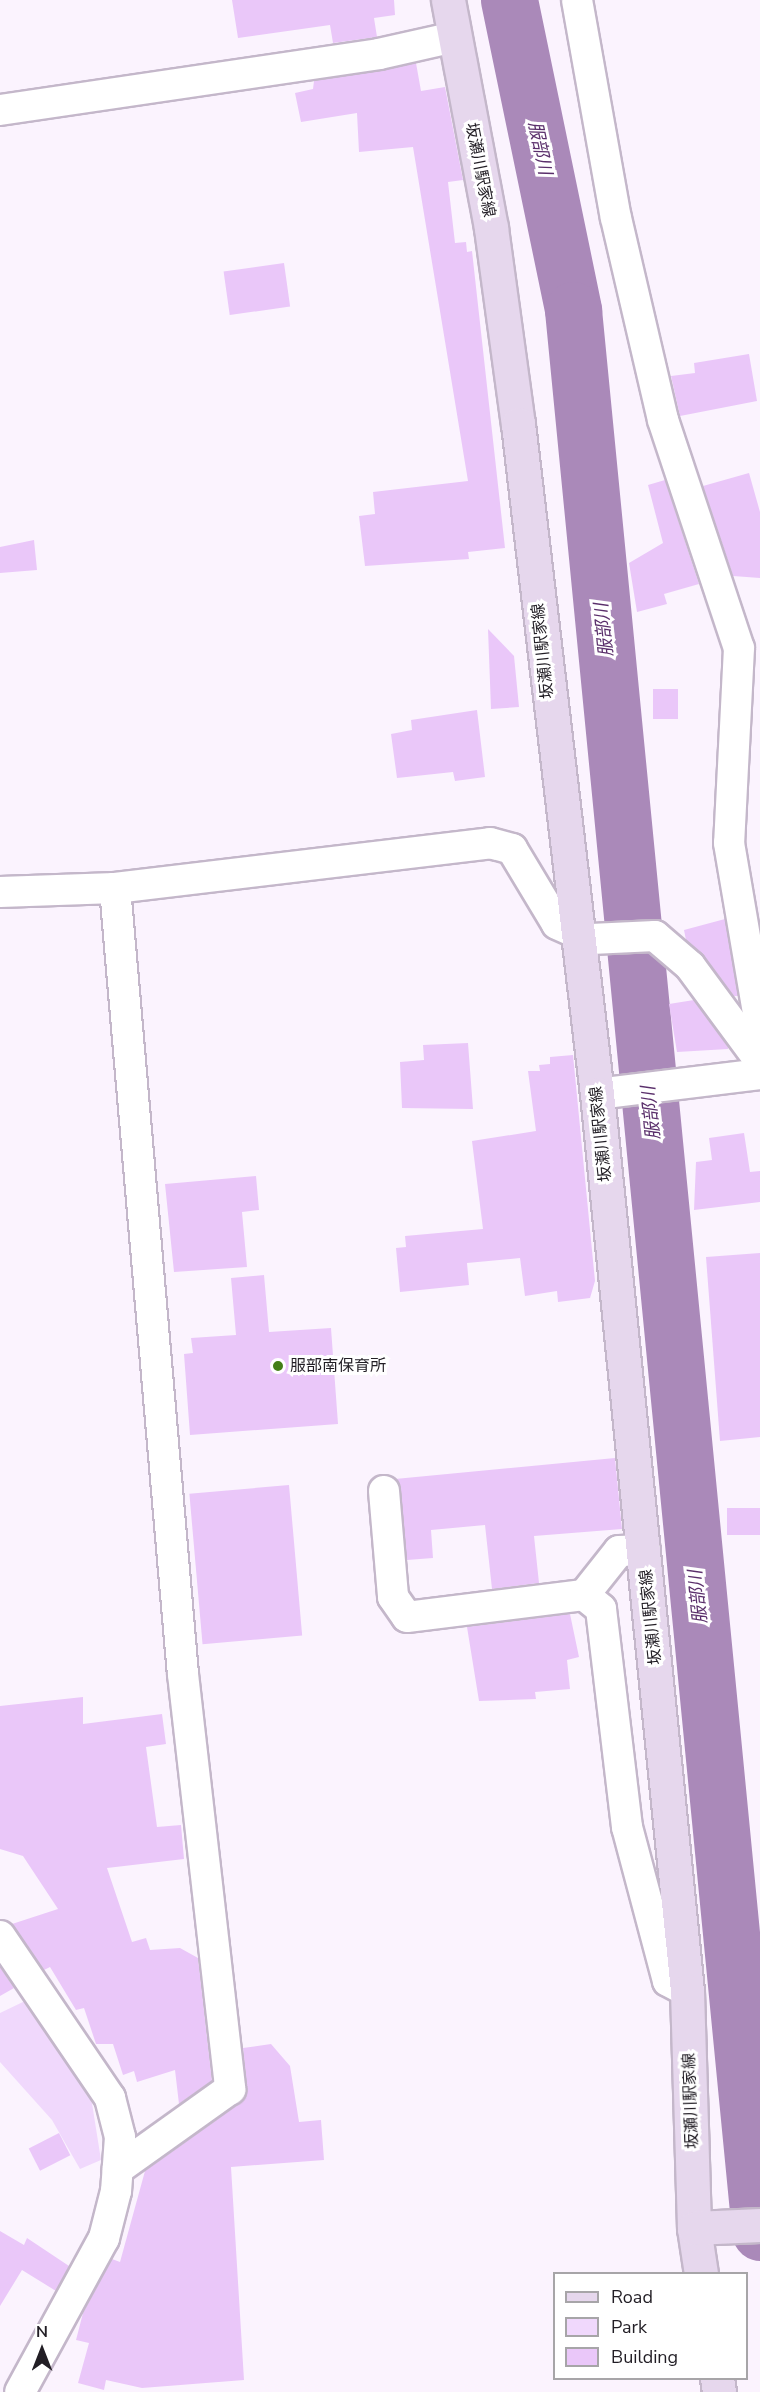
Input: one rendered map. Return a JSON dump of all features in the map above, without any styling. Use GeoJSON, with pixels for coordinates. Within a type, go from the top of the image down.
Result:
{"type":"FeatureCollection","features":[{"type":"Feature","properties":{"kind":"main road","name":"坂瀬川駅家線"},"geometry":{"type":"LineString","coordinates":[[448,0],[491,228],[516,412],[574,933],[607,1092],[645,1550],[687,1991],[694,2228],[701,2272]]}},
{"type":"Feature","properties":{"kind":"main road"},"geometry":{"type":"LineString","coordinates":[[694,2228],[747,2226]]}},
{"type":"Feature","properties":{"kind":"street"},"geometry":{"type":"LineString","coordinates":[[578,0],[616,218],[663,420],[739,648],[729,843],[760,1024]]}},
{"type":"Feature","properties":{"kind":"street"},"geometry":{"type":"LineString","coordinates":[[0,110],[378,54],[455,36]]}},
{"type":"Feature","properties":{"kind":"street"},"geometry":{"type":"LineString","coordinates":[[0,892],[115,888],[490,843],[512,849],[557,924],[574,933],[655,936],[690,966],[760,1061]]}},
{"type":"Feature","properties":{"kind":"street"},"geometry":{"type":"LineString","coordinates":[[115,888],[182,1662],[230,2089],[118,2169]]}},
{"type":"Feature","properties":{"kind":"street"},"geometry":{"type":"LineString","coordinates":[[607,1092],[760,1074]]}},
{"type":"Feature","properties":{"kind":"street"},"geometry":{"type":"LineString","coordinates":[[384,1491],[393,1597],[407,1617],[584,1595],[619,1551],[645,1550]]}},
{"type":"Feature","properties":{"kind":"street"},"geometry":{"type":"LineString","coordinates":[[584,1595],[602,1609],[633,1849],[668,1981],[687,1991]]}},
{"type":"Feature","properties":{"kind":"street"},"geometry":{"type":"LineString","coordinates":[[0,1936],[110,2098],[120,2137],[118,2169],[104,2238],[20,2392]]}},
{"type":"Feature","properties":{"kind":"green space"},"geometry":{"type":"Polygon","coordinates":[[[25,2001],[91,2097],[101,2160],[80,2169],[52,2120],[0,2062],[0,2013],[25,2001]]]}},
{"type":"Feature","properties":{"kind":"building"},"geometry":{"type":"Polygon","coordinates":[[[232,0],[394,0],[395,15],[374,18],[377,37],[333,43],[330,25],[238,38],[232,0]]]}},
{"type":"Feature","properties":{"kind":"building"},"geometry":{"type":"Polygon","coordinates":[[[416,63],[421,91],[445,87],[463,180],[448,182],[455,243],[466,242],[467,252],[472,251],[505,548],[468,552],[469,559],[365,566],[359,516],[375,514],[373,492],[468,481],[413,147],[359,152],[357,113],[301,122],[295,93],[313,89],[314,81],[416,63]]]}},
{"type":"Feature","properties":{"kind":"building"},"geometry":{"type":"Polygon","coordinates":[[[284,263],[290,307],[230,315],[224,271],[284,263]]]}},
{"type":"Feature","properties":{"kind":"building"},"geometry":{"type":"Polygon","coordinates":[[[749,354],[757,401],[680,416],[671,376],[695,373],[694,363],[749,354]]]}},
{"type":"Feature","properties":{"kind":"building"},"geometry":{"type":"Polygon","coordinates":[[[749,473],[760,512],[760,578],[733,576],[703,486],[749,473]]]}},
{"type":"Feature","properties":{"kind":"building"},"geometry":{"type":"Polygon","coordinates":[[[665,480],[699,584],[664,594],[667,604],[637,612],[629,563],[663,543],[648,485],[665,480]]]}},
{"type":"Feature","properties":{"kind":"building"},"geometry":{"type":"Polygon","coordinates":[[[34,540],[37,570],[0,573],[0,547],[34,540]]]}},
{"type":"Feature","properties":{"kind":"building"},"geometry":{"type":"Polygon","coordinates":[[[488,629],[514,656],[519,707],[491,709],[488,629]]]}},
{"type":"Feature","properties":{"kind":"building"},"geometry":{"type":"Polygon","coordinates":[[[653,689],[678,689],[678,719],[653,719],[653,689]]]}},
{"type":"Feature","properties":{"kind":"building"},"geometry":{"type":"Polygon","coordinates":[[[477,710],[485,777],[455,781],[453,772],[397,778],[391,734],[412,730],[411,720],[477,710]]]}},
{"type":"Feature","properties":{"kind":"building"},"geometry":{"type":"Polygon","coordinates":[[[725,919],[738,996],[734,996],[686,940],[684,930],[725,919]]]}},
{"type":"Feature","properties":{"kind":"building"},"geometry":{"type":"Polygon","coordinates":[[[694,1000],[728,1049],[677,1052],[669,1004],[694,1000]]]}},
{"type":"Feature","properties":{"kind":"building"},"geometry":{"type":"Polygon","coordinates":[[[468,1043],[473,1109],[402,1108],[400,1062],[424,1060],[423,1045],[468,1043]]]}},
{"type":"Feature","properties":{"kind":"building"},"geometry":{"type":"Polygon","coordinates":[[[573,1055],[595,1281],[590,1298],[558,1302],[557,1291],[525,1296],[520,1258],[467,1263],[469,1285],[400,1292],[396,1248],[406,1247],[405,1236],[483,1229],[472,1141],[536,1131],[528,1071],[540,1071],[539,1065],[550,1064],[550,1057],[573,1055]]]}},
{"type":"Feature","properties":{"kind":"building"},"geometry":{"type":"Polygon","coordinates":[[[744,1133],[750,1172],[760,1171],[760,1202],[694,1210],[696,1162],[712,1160],[709,1138],[744,1133]]]}},
{"type":"Feature","properties":{"kind":"building"},"geometry":{"type":"Polygon","coordinates":[[[256,1176],[259,1210],[242,1212],[247,1267],[174,1272],[165,1184],[256,1176]]]}},
{"type":"Feature","properties":{"kind":"building"},"geometry":{"type":"Polygon","coordinates":[[[760,1253],[760,1437],[720,1441],[706,1257],[760,1253]]]}},
{"type":"Feature","properties":{"kind":"building"},"geometry":{"type":"Polygon","coordinates":[[[264,1275],[269,1332],[331,1328],[338,1424],[190,1435],[184,1354],[193,1353],[191,1338],[236,1335],[231,1278],[264,1275]]]}},
{"type":"Feature","properties":{"kind":"building"},"geometry":{"type":"Polygon","coordinates":[[[615,1458],[622,1529],[534,1536],[539,1583],[492,1589],[485,1525],[431,1530],[433,1558],[407,1560],[395,1479],[615,1458]]]}},
{"type":"Feature","properties":{"kind":"building"},"geometry":{"type":"Polygon","coordinates":[[[289,1485],[302,1635],[203,1644],[189,1494],[289,1485]]]}},
{"type":"Feature","properties":{"kind":"building"},"geometry":{"type":"Polygon","coordinates":[[[727,1508],[760,1508],[760,1535],[727,1535],[727,1508]]]}},
{"type":"Feature","properties":{"kind":"building"},"geometry":{"type":"Polygon","coordinates":[[[570,1614],[579,1657],[567,1660],[570,1689],[535,1692],[536,1699],[479,1701],[467,1627],[570,1614]]]}},
{"type":"Feature","properties":{"kind":"building"},"geometry":{"type":"Polygon","coordinates":[[[83,1697],[83,1724],[162,1714],[166,1744],[146,1747],[157,1827],[181,1825],[184,1859],[107,1868],[132,1942],[146,1938],[150,1950],[180,1948],[198,1958],[212,2081],[179,2104],[175,2070],[137,2082],[134,2071],[123,2075],[113,2044],[96,2044],[84,2008],[76,2010],[50,1967],[44,1970],[12,1924],[58,1909],[23,1856],[0,1849],[0,1706],[83,1697]]]}},
{"type":"Feature","properties":{"kind":"building"},"geometry":{"type":"Polygon","coordinates":[[[0,1967],[14,1988],[0,1996],[0,1967]]]}},
{"type":"Feature","properties":{"kind":"building"},"geometry":{"type":"Polygon","coordinates":[[[271,2044],[290,2066],[299,2122],[321,2120],[324,2160],[231,2167],[244,2380],[142,2388],[106,2380],[104,2390],[78,2383],[89,2343],[76,2340],[83,2313],[112,2259],[120,2262],[145,2171],[240,2103],[247,2088],[243,2048],[271,2044]]]}},
{"type":"Feature","properties":{"kind":"building"},"geometry":{"type":"Polygon","coordinates":[[[59,2133],[70,2155],[40,2171],[29,2148],[59,2133]]]}},
{"type":"Feature","properties":{"kind":"building"},"geometry":{"type":"Polygon","coordinates":[[[0,2231],[24,2245],[27,2238],[69,2266],[56,2291],[22,2270],[0,2306],[0,2231]]]}},
{"type":"Feature","properties":{"kind":"waterway","name":"服部川"},"geometry":{"type":"LineString","coordinates":[[509,0],[573,310],[760,2232]]}},
{"type":"Feature","properties":{"kind":"place","name":"服部南保育所"},"geometry":{"type":"Point","coordinates":[278,1366]}}]}
